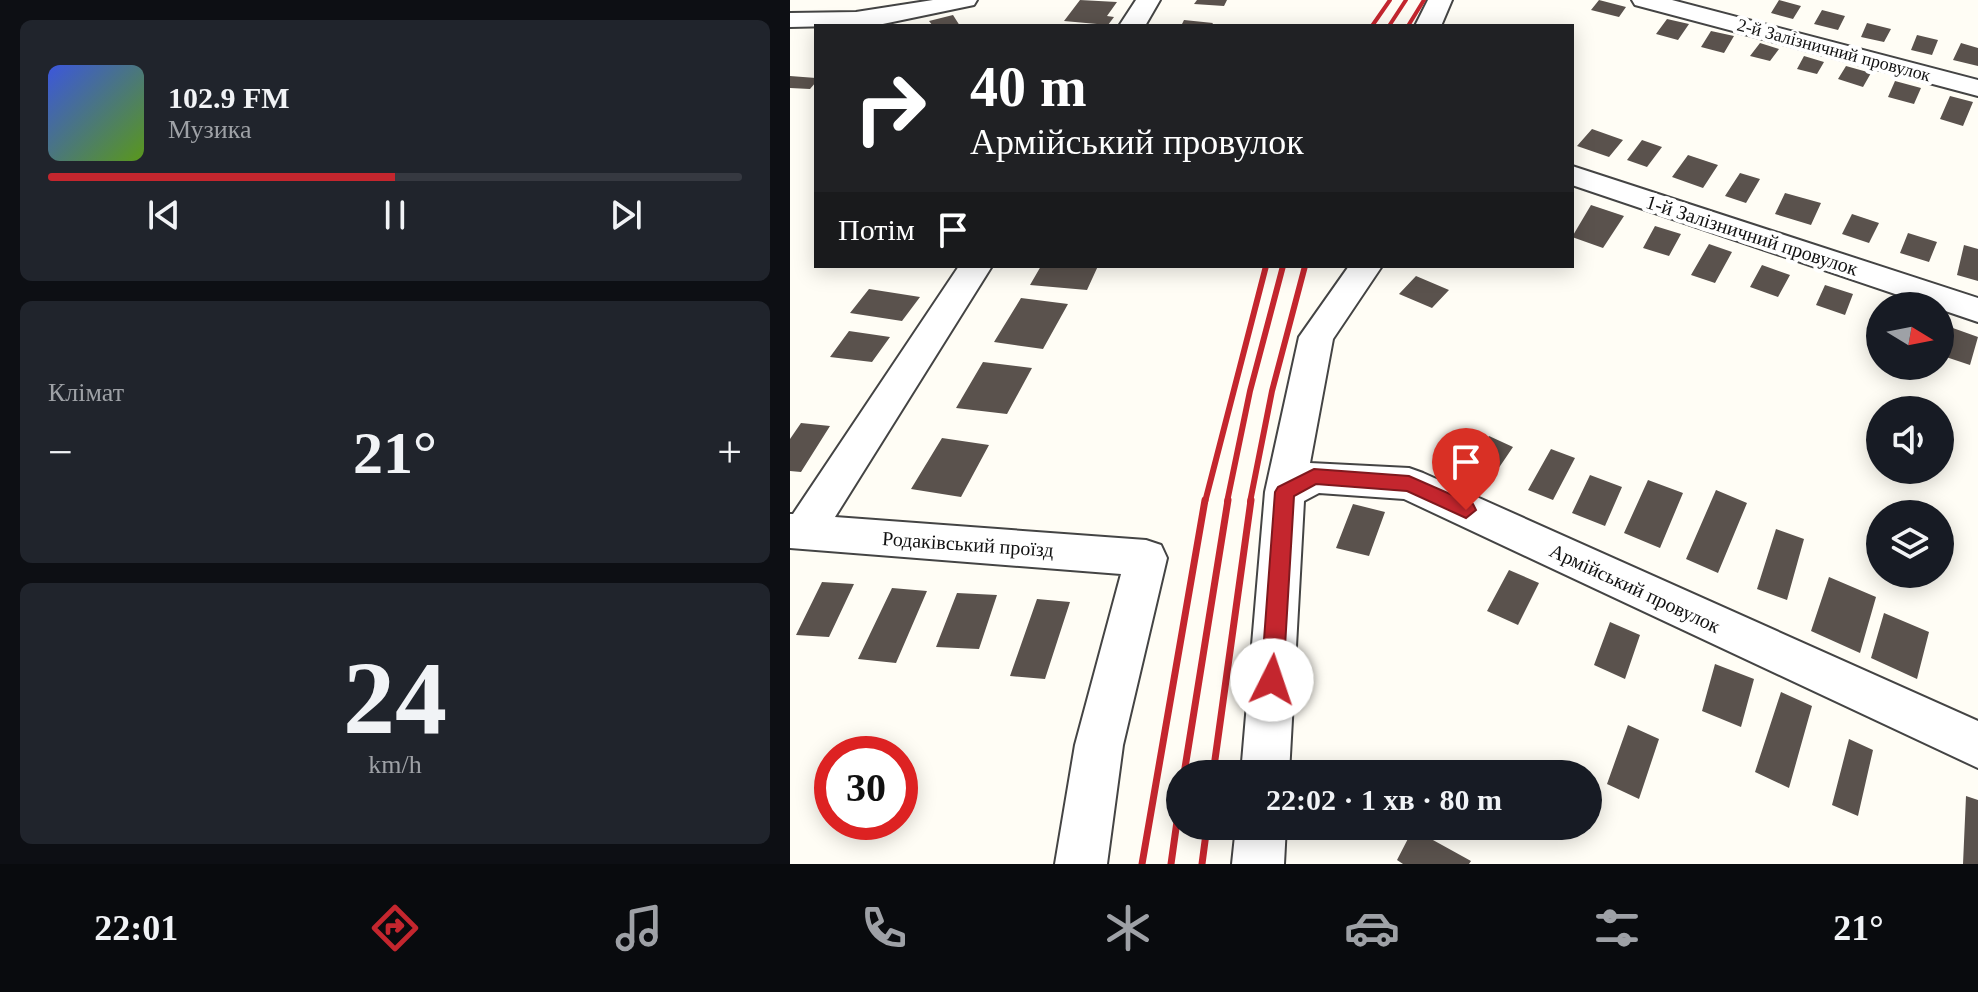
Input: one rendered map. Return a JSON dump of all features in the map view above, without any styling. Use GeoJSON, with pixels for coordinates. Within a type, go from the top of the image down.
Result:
{"type":"FeatureCollection","features":[{"type":"Feature","properties":{"kind":"street"},"geometry":{"type":"LineString","coordinates":[[791,21],[814,0]]}},
{"type":"Feature","properties":{"kind":"street"},"geometry":{"type":"LineString","coordinates":[[791,21],[830,23],[915,12],[965,0]]}},
{"type":"Feature","properties":{"kind":"street"},"geometry":{"type":"LineString","coordinates":[[1133,24],[1148,0]]}},
{"type":"Feature","properties":{"kind":"street"},"geometry":{"type":"LineString","coordinates":[[1429,24],[1440,0]]}},
{"type":"Feature","properties":{"kind":"street","name":"2-й Залізничний провулок"},"geometry":{"type":"LineString","coordinates":[[1644,0],[1978,88]]}},
{"type":"Feature","properties":{"kind":"street","name":"1-й Залізничний провулок"},"geometry":{"type":"LineString","coordinates":[[1574,176],[1978,310]]}},
{"type":"Feature","properties":{"kind":"street"},"geometry":{"type":"LineString","coordinates":[[797,531],[975,268]]}},
{"type":"Feature","properties":{"kind":"street"},"geometry":{"type":"LineString","coordinates":[[1266,760],[1285,492],[1316,337],[1365,268]]}},
{"type":"Feature","properties":{"kind":"street","name":"Армійський провулок"},"geometry":{"type":"LineString","coordinates":[[1285,492],[1314,477],[1409,484],[1978,745]]}},
{"type":"Feature","properties":{"kind":"street","name":"Родаківський проїзд"},"geometry":{"type":"LineString","coordinates":[[797,531],[1146,558],[1099,745],[1081,864]]}},
{"type":"Feature","properties":{"kind":"street"},"geometry":{"type":"LineString","coordinates":[[1258,864],[1260,840]]}},
{"type":"Feature","properties":{"kind":"building"},"geometry":{"type":"Polygon","coordinates":[[[1080,0],[1117,2],[1107,16],[1114,17],[1109,24],[1064,21],[1080,0]]]}},
{"type":"Feature","properties":{"kind":"building"},"geometry":{"type":"Polygon","coordinates":[[[1197,0],[1227,0],[1224,6],[1194,4],[1197,0]]]}},
{"type":"Feature","properties":{"kind":"building"},"geometry":{"type":"Polygon","coordinates":[[[1599,0],[1626,7],[1619,17],[1591,10],[1599,0]]]}},
{"type":"Feature","properties":{"kind":"building"},"geometry":{"type":"Polygon","coordinates":[[[1779,0],[1801,6],[1793,19],[1771,13],[1779,0]]]}},
{"type":"Feature","properties":{"kind":"building"},"geometry":{"type":"Polygon","coordinates":[[[1822,10],[1845,16],[1838,30],[1814,24],[1822,10]]]}},
{"type":"Feature","properties":{"kind":"building"},"geometry":{"type":"Polygon","coordinates":[[[953,15],[959,24],[931,24],[929,21],[953,15]]]}},
{"type":"Feature","properties":{"kind":"building"},"geometry":{"type":"Polygon","coordinates":[[[1667,19],[1689,24],[1678,40],[1656,34],[1667,19]]]}},
{"type":"Feature","properties":{"kind":"building"},"geometry":{"type":"Polygon","coordinates":[[[1184,20],[1213,23],[1212,24],[1182,24],[1184,20]]]}},
{"type":"Feature","properties":{"kind":"building"},"geometry":{"type":"Polygon","coordinates":[[[1867,23],[1891,29],[1884,42],[1861,37],[1867,23]]]}},
{"type":"Feature","properties":{"kind":"building"},"geometry":{"type":"Polygon","coordinates":[[[1711,31],[1734,36],[1724,53],[1701,47],[1711,31]]]}},
{"type":"Feature","properties":{"kind":"building"},"geometry":{"type":"Polygon","coordinates":[[[1917,35],[1938,40],[1932,55],[1911,50],[1917,35]]]}},
{"type":"Feature","properties":{"kind":"building"},"geometry":{"type":"Polygon","coordinates":[[[1760,43],[1779,49],[1770,61],[1750,56],[1760,43]]]}},
{"type":"Feature","properties":{"kind":"building"},"geometry":{"type":"Polygon","coordinates":[[[1961,43],[1978,48],[1978,66],[1953,60],[1961,43]]]}},
{"type":"Feature","properties":{"kind":"building"},"geometry":{"type":"Polygon","coordinates":[[[1804,56],[1824,62],[1817,74],[1797,69],[1804,56]]]}},
{"type":"Feature","properties":{"kind":"building"},"geometry":{"type":"Polygon","coordinates":[[[1846,66],[1871,73],[1863,87],[1838,79],[1846,66]]]}},
{"type":"Feature","properties":{"kind":"building"},"geometry":{"type":"Polygon","coordinates":[[[790,76],[814,78],[810,89],[790,88],[790,76]]]}},
{"type":"Feature","properties":{"kind":"building"},"geometry":{"type":"Polygon","coordinates":[[[1895,81],[1921,88],[1914,104],[1888,97],[1895,81]]]}},
{"type":"Feature","properties":{"kind":"building"},"geometry":{"type":"Polygon","coordinates":[[[1950,96],[1973,102],[1963,126],[1940,119],[1950,96]]]}},
{"type":"Feature","properties":{"kind":"building"},"geometry":{"type":"Polygon","coordinates":[[[1592,129],[1623,140],[1609,157],[1577,146],[1592,129]]]}},
{"type":"Feature","properties":{"kind":"building"},"geometry":{"type":"Polygon","coordinates":[[[1642,140],[1662,147],[1647,167],[1627,160],[1642,140]]]}},
{"type":"Feature","properties":{"kind":"building"},"geometry":{"type":"Polygon","coordinates":[[[1688,155],[1718,165],[1703,188],[1672,177],[1688,155]]]}},
{"type":"Feature","properties":{"kind":"building"},"geometry":{"type":"Polygon","coordinates":[[[1740,173],[1760,179],[1746,203],[1725,196],[1740,173]]]}},
{"type":"Feature","properties":{"kind":"building"},"geometry":{"type":"Polygon","coordinates":[[[1785,193],[1821,203],[1811,225],[1775,214],[1785,193]]]}},
{"type":"Feature","properties":{"kind":"building"},"geometry":{"type":"Polygon","coordinates":[[[1591,205],[1624,216],[1603,248],[1574,238],[1591,205]]]}},
{"type":"Feature","properties":{"kind":"building"},"geometry":{"type":"Polygon","coordinates":[[[1852,214],[1879,223],[1869,243],[1842,234],[1852,214]]]}},
{"type":"Feature","properties":{"kind":"building"},"geometry":{"type":"Polygon","coordinates":[[[1655,226],[1681,234],[1669,256],[1643,248],[1655,226]]]}},
{"type":"Feature","properties":{"kind":"building"},"geometry":{"type":"Polygon","coordinates":[[[1908,233],[1937,242],[1929,262],[1900,253],[1908,233]]]}},
{"type":"Feature","properties":{"kind":"building"},"geometry":{"type":"Polygon","coordinates":[[[1709,244],[1732,252],[1715,283],[1691,275],[1709,244]]]}},
{"type":"Feature","properties":{"kind":"building"},"geometry":{"type":"Polygon","coordinates":[[[1964,245],[1978,249],[1978,281],[1957,275],[1964,245]]]}},
{"type":"Feature","properties":{"kind":"building"},"geometry":{"type":"Polygon","coordinates":[[[1762,265],[1790,275],[1778,297],[1750,287],[1762,265]]]}},
{"type":"Feature","properties":{"kind":"building"},"geometry":{"type":"Polygon","coordinates":[[[1040,268],[1097,268],[1087,290],[1030,285],[1040,268]]]}},
{"type":"Feature","properties":{"kind":"building"},"geometry":{"type":"Polygon","coordinates":[[[1416,276],[1449,290],[1432,308],[1399,294],[1416,276]]]}},
{"type":"Feature","properties":{"kind":"building"},"geometry":{"type":"Polygon","coordinates":[[[1825,285],[1853,294],[1845,315],[1816,305],[1825,285]]]}},
{"type":"Feature","properties":{"kind":"building"},"geometry":{"type":"Polygon","coordinates":[[[869,289],[920,297],[902,321],[850,313],[869,289]]]}},
{"type":"Feature","properties":{"kind":"building"},"geometry":{"type":"Polygon","coordinates":[[[1021,298],[1068,304],[1043,349],[994,342],[1021,298]]]}},
{"type":"Feature","properties":{"kind":"building"},"geometry":{"type":"Polygon","coordinates":[[[1954,328],[1978,337],[1970,365],[1954,360],[1954,328]]]}},
{"type":"Feature","properties":{"kind":"building"},"geometry":{"type":"Polygon","coordinates":[[[849,331],[890,337],[872,362],[830,357],[849,331]]]}},
{"type":"Feature","properties":{"kind":"building"},"geometry":{"type":"Polygon","coordinates":[[[983,362],[1032,368],[1007,414],[956,408],[983,362]]]}},
{"type":"Feature","properties":{"kind":"building"},"geometry":{"type":"Polygon","coordinates":[[[801,423],[830,426],[801,472],[790,471],[790,439],[801,423]]]}},
{"type":"Feature","properties":{"kind":"building"},"geometry":{"type":"Polygon","coordinates":[[[1489,436],[1513,447],[1494,475],[1469,464],[1489,436]]]}},
{"type":"Feature","properties":{"kind":"building"},"geometry":{"type":"Polygon","coordinates":[[[942,438],[989,445],[961,497],[911,489],[942,438]]]}},
{"type":"Feature","properties":{"kind":"building"},"geometry":{"type":"Polygon","coordinates":[[[1551,449],[1575,458],[1553,500],[1528,490],[1551,449]]]}},
{"type":"Feature","properties":{"kind":"building"},"geometry":{"type":"Polygon","coordinates":[[[1590,475],[1622,487],[1605,526],[1572,513],[1590,475]]]}},
{"type":"Feature","properties":{"kind":"building"},"geometry":{"type":"Polygon","coordinates":[[[1648,480],[1683,493],[1660,548],[1624,533],[1648,480]]]}},
{"type":"Feature","properties":{"kind":"building"},"geometry":{"type":"Polygon","coordinates":[[[1716,490],[1747,503],[1718,573],[1686,559],[1716,490]]]}},
{"type":"Feature","properties":{"kind":"building"},"geometry":{"type":"Polygon","coordinates":[[[1353,504],[1385,512],[1369,556],[1336,548],[1353,504]]]}},
{"type":"Feature","properties":{"kind":"building"},"geometry":{"type":"Polygon","coordinates":[[[1776,529],[1804,539],[1787,600],[1757,589],[1776,529]]]}},
{"type":"Feature","properties":{"kind":"building"},"geometry":{"type":"Polygon","coordinates":[[[1509,570],[1539,583],[1518,625],[1487,611],[1509,570]]]}},
{"type":"Feature","properties":{"kind":"building"},"geometry":{"type":"Polygon","coordinates":[[[1829,577],[1876,597],[1860,653],[1811,631],[1829,577]]]}},
{"type":"Feature","properties":{"kind":"building"},"geometry":{"type":"Polygon","coordinates":[[[822,582],[854,584],[829,637],[796,635],[822,582]]]}},
{"type":"Feature","properties":{"kind":"building"},"geometry":{"type":"Polygon","coordinates":[[[892,588],[927,591],[896,663],[858,659],[892,588]]]}},
{"type":"Feature","properties":{"kind":"building"},"geometry":{"type":"Polygon","coordinates":[[[957,593],[997,595],[979,649],[936,647],[957,593]]]}},
{"type":"Feature","properties":{"kind":"building"},"geometry":{"type":"Polygon","coordinates":[[[1037,599],[1070,602],[1045,679],[1010,676],[1037,599]]]}},
{"type":"Feature","properties":{"kind":"building"},"geometry":{"type":"Polygon","coordinates":[[[1884,613],[1929,632],[1917,679],[1871,658],[1884,613]]]}},
{"type":"Feature","properties":{"kind":"building"},"geometry":{"type":"Polygon","coordinates":[[[1610,622],[1640,635],[1625,679],[1594,665],[1610,622]]]}},
{"type":"Feature","properties":{"kind":"building"},"geometry":{"type":"Polygon","coordinates":[[[1715,664],[1754,679],[1741,727],[1702,711],[1715,664]]]}},
{"type":"Feature","properties":{"kind":"building"},"geometry":{"type":"Polygon","coordinates":[[[1781,692],[1812,706],[1789,788],[1755,772],[1781,692]]]}},
{"type":"Feature","properties":{"kind":"building"},"geometry":{"type":"Polygon","coordinates":[[[1628,725],[1659,739],[1639,799],[1607,784],[1628,725]]]}},
{"type":"Feature","properties":{"kind":"building"},"geometry":{"type":"Polygon","coordinates":[[[1849,739],[1873,750],[1858,816],[1832,805],[1849,739]]]}},
{"type":"Feature","properties":{"kind":"building"},"geometry":{"type":"Polygon","coordinates":[[[1966,796],[1978,800],[1978,864],[1963,864],[1966,796]]]}},
{"type":"Feature","properties":{"kind":"building"},"geometry":{"type":"Polygon","coordinates":[[[1407,840],[1433,840],[1471,861],[1469,864],[1403,864],[1397,860],[1407,840]]]}},
{"type":"Feature","properties":{"kind":"railway"},"geometry":{"type":"LineString","coordinates":[[1373,24],[1390,0]]}},
{"type":"Feature","properties":{"kind":"railway"},"geometry":{"type":"LineString","coordinates":[[1390,24],[1406,0]]}},
{"type":"Feature","properties":{"kind":"railway"},"geometry":{"type":"LineString","coordinates":[[1409,24],[1424,0]]}},
{"type":"Feature","properties":{"kind":"railway"},"geometry":{"type":"LineString","coordinates":[[1205,502],[1265,268]]}},
{"type":"Feature","properties":{"kind":"railway"},"geometry":{"type":"LineString","coordinates":[[1227,502],[1250,391],[1282,268]]}},
{"type":"Feature","properties":{"kind":"railway"},"geometry":{"type":"LineString","coordinates":[[1250,502],[1272,391],[1304,268]]}},
{"type":"Feature","properties":{"kind":"railway"},"geometry":{"type":"LineString","coordinates":[[1142,864],[1205,500]]}},
{"type":"Feature","properties":{"kind":"railway"},"geometry":{"type":"LineString","coordinates":[[1186,760],[1228,500]]}},
{"type":"Feature","properties":{"kind":"railway"},"geometry":{"type":"LineString","coordinates":[[1215,760],[1251,500]]}},
{"type":"Feature","properties":{"kind":"railway"},"geometry":{"type":"LineString","coordinates":[[1171,864],[1174,840]]}},
{"type":"Feature","properties":{"kind":"railway"},"geometry":{"type":"LineString","coordinates":[[1202,864],[1205,840]]}},
{"type":"Feature","properties":{"kind":"route"},"geometry":{"type":"LineString","coordinates":[[1272,680],[1285,492],[1314,477],[1409,484],[1466,510]]}}]}
